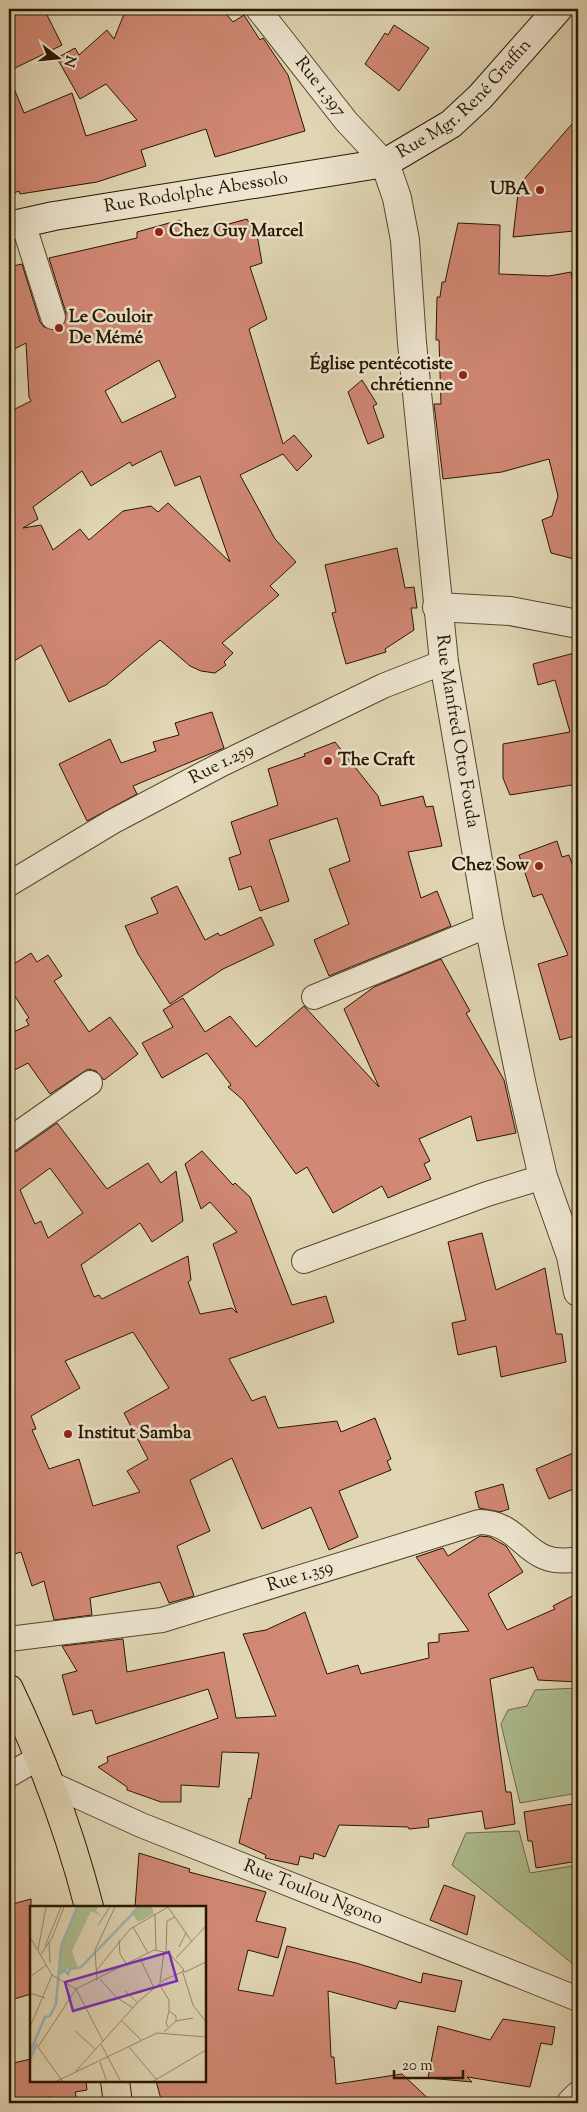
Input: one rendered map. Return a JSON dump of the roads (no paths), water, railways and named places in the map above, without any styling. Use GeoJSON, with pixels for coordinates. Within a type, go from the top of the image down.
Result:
{"type":"FeatureCollection","features":[{"type":"Feature","properties":{"kind":"main road"},"geometry":{"type":"LineString","coordinates":[[9,1689],[49,1783],[79,1869],[89,1906]]}},
{"type":"Feature","properties":{"kind":"main road"},"geometry":{"type":"LineString","coordinates":[[115,2082],[118,2103]]}},
{"type":"Feature","properties":{"kind":"street","name":"Rue 1.397"},"geometry":{"type":"LineString","coordinates":[[258,9],[346,121],[385,163]]}},
{"type":"Feature","properties":{"kind":"street","name":"Rue Mgr. René Graffin"},"geometry":{"type":"LineString","coordinates":[[385,163],[451,124],[480,97],[558,9]]}},
{"type":"Feature","properties":{"kind":"street","name":"Rue Rodolphe Abessolo"},"geometry":{"type":"LineString","coordinates":[[16,224],[385,163]]}},
{"type":"Feature","properties":{"kind":"street","name":"Rue Manfred Otto Fouda"},"geometry":{"type":"LineString","coordinates":[[385,163],[397,198],[405,240],[412,343],[444,662],[489,925],[543,1177],[574,1255],[578,1292]]}},
{"type":"Feature","properties":{"kind":"street"},"geometry":{"type":"LineString","coordinates":[[16,224],[53,317]]}},
{"type":"Feature","properties":{"kind":"street"},"geometry":{"type":"LineString","coordinates":[[437,607],[510,611],[578,624]]}},
{"type":"Feature","properties":{"kind":"street","name":"Rue 1.259"},"geometry":{"type":"LineString","coordinates":[[9,884],[112,822],[222,764],[383,686],[444,662]]}},
{"type":"Feature","properties":{"kind":"street"},"geometry":{"type":"LineString","coordinates":[[314,997],[489,925]]}},
{"type":"Feature","properties":{"kind":"street"},"geometry":{"type":"LineString","coordinates":[[9,1140],[90,1083]]}},
{"type":"Feature","properties":{"kind":"street"},"geometry":{"type":"LineString","coordinates":[[304,1261],[487,1194],[543,1177]]}},
{"type":"Feature","properties":{"kind":"street","name":"Rue 1.359"},"geometry":{"type":"LineString","coordinates":[[9,1639],[162,1620],[479,1522],[491,1522],[503,1527],[541,1557],[552,1561],[564,1562],[578,1559]]}},
{"type":"Feature","properties":{"kind":"street"},"geometry":{"type":"LineString","coordinates":[[9,1775],[38,1758]]}},
{"type":"Feature","properties":{"kind":"street","name":"Rue Toulou Ngono"},"geometry":{"type":"LineString","coordinates":[[49,1783],[141,1825],[578,1999]]}},
{"type":"Feature","properties":{"kind":"street"},"geometry":{"type":"LineString","coordinates":[[571,2103],[578,2096]]}},
{"type":"Feature","properties":{"kind":"place","name":"UBA"},"geometry":{"type":"Point","coordinates":[540,190]}},
{"type":"Feature","properties":{"kind":"place","name":"Chez Guy Marcel"},"geometry":{"type":"Point","coordinates":[159,232]}},
{"type":"Feature","properties":{"kind":"place","name":"Le Couloir De Mémé"},"geometry":{"type":"Point","coordinates":[59,328]}},
{"type":"Feature","properties":{"kind":"place","name":"Église pentécotiste chrétienne"},"geometry":{"type":"Point","coordinates":[463,375]}},
{"type":"Feature","properties":{"kind":"place","name":"The Craft"},"geometry":{"type":"Point","coordinates":[328,761]}},
{"type":"Feature","properties":{"kind":"place","name":"Chez Sow"},"geometry":{"type":"Point","coordinates":[539,866]}},
{"type":"Feature","properties":{"kind":"place","name":"Institut Samba"},"geometry":{"type":"Point","coordinates":[68,1434]}}]}
